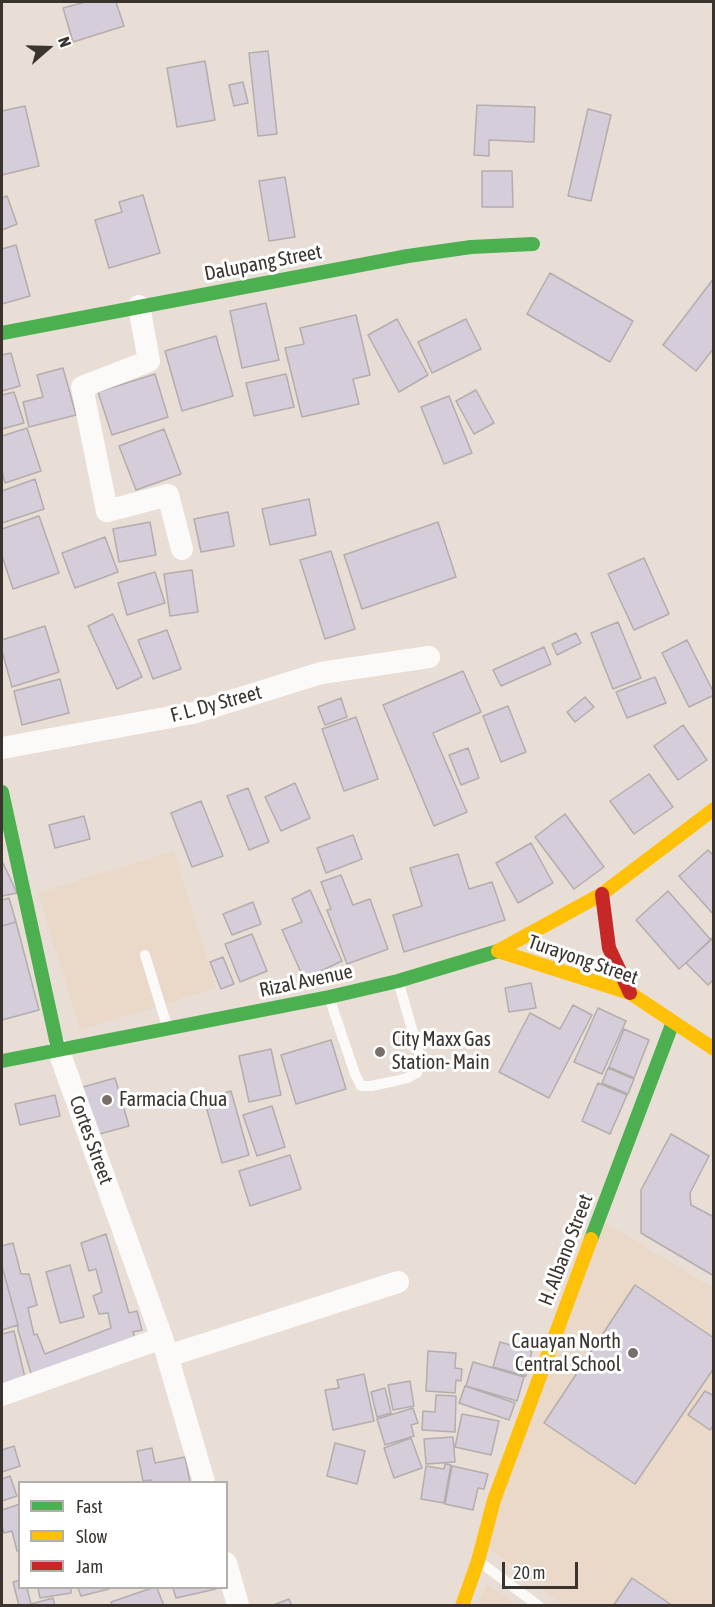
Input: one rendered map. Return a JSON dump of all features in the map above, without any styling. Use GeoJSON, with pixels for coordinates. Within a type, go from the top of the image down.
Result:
{"type":"FeatureCollection","features":[{"type":"Feature","properties":{"kind":"street","name":"Dalupang Street"},"geometry":{"type":"LineString","coordinates":[[2,333],[408,256],[471,247],[533,244]]}},
{"type":"Feature","properties":{"kind":"street"},"geometry":{"type":"LineString","coordinates":[[139,306],[149,361],[82,387],[107,511],[168,495],[182,549]]}},
{"type":"Feature","properties":{"kind":"street","name":"F. L. Dy Street"},"geometry":{"type":"LineString","coordinates":[[2,748],[193,713],[321,673],[429,657]]}},
{"type":"Feature","properties":{"kind":"street","name":"Cortes Street"},"geometry":{"type":"LineString","coordinates":[[2,792],[58,1049],[165,1347],[204,1481]]}},
{"type":"Feature","properties":{"kind":"street","name":"Rizal Avenue"},"geometry":{"type":"LineString","coordinates":[[2,1062],[58,1049],[329,997],[398,981],[498,951],[602,894],[714,809]]}},
{"type":"Feature","properties":{"kind":"street"},"geometry":{"type":"LineString","coordinates":[[602,894],[604,925],[609,948],[630,993]]}},
{"type":"Feature","properties":{"kind":"street","name":"Turayong Street"},"geometry":{"type":"LineString","coordinates":[[498,951],[630,993],[714,1049]]}},
{"type":"Feature","properties":{"kind":"street","name":"H. Albano Street"},"geometry":{"type":"LineString","coordinates":[[462,1605],[478,1561],[494,1500],[532,1394],[674,1022]]}},
{"type":"Feature","properties":{"kind":"street"},"geometry":{"type":"LineString","coordinates":[[2,1395],[398,1282]]}},
{"type":"Feature","properties":{"kind":"street"},"geometry":{"type":"LineString","coordinates":[[228,1570],[238,1605]]}},
{"type":"Feature","properties":{"kind":"lane"},"geometry":{"type":"LineString","coordinates":[[144,955],[167,1028]]}},
{"type":"Feature","properties":{"kind":"lane"},"geometry":{"type":"LineString","coordinates":[[329,997],[361,1086],[395,1081],[417,1073],[420,1057],[398,981]]}},
{"type":"Feature","properties":{"kind":"lane"},"geometry":{"type":"LineString","coordinates":[[478,1561],[539,1605]]}},
{"type":"Feature","properties":{"kind":"shaded area"},"geometry":{"type":"Polygon","coordinates":[[[174,851],[216,988],[80,1030],[38,893],[174,851]]]}},
{"type":"Feature","properties":{"kind":"shaded area","name":"Cauayan North Central School"},"geometry":{"type":"Polygon","coordinates":[[[602,1221],[713,1288],[713,1605],[564,1605],[486,1546],[602,1221]]]}},
{"type":"Feature","properties":{"kind":"shaded area"},"geometry":{"type":"Polygon","coordinates":[[[487,1584],[517,1605],[477,1606],[487,1584]]]}},
{"type":"Feature","properties":{"kind":"building"},"geometry":{"type":"Polygon","coordinates":[[[85,2],[116,2],[124,26],[73,42],[63,8],[85,2]]]}},
{"type":"Feature","properties":{"kind":"building"},"geometry":{"type":"Polygon","coordinates":[[[268,51],[277,134],[258,136],[249,53],[268,51]]]}},
{"type":"Feature","properties":{"kind":"building"},"geometry":{"type":"Polygon","coordinates":[[[205,61],[215,120],[177,127],[167,68],[205,61]]]}},
{"type":"Feature","properties":{"kind":"building"},"geometry":{"type":"Polygon","coordinates":[[[243,82],[248,103],[234,106],[229,85],[243,82]]]}},
{"type":"Feature","properties":{"kind":"building"},"geometry":{"type":"Polygon","coordinates":[[[477,105],[535,107],[534,142],[489,140],[489,156],[474,155],[477,105]]]}},
{"type":"Feature","properties":{"kind":"building"},"geometry":{"type":"Polygon","coordinates":[[[25,106],[39,166],[2,175],[2,111],[25,106]]]}},
{"type":"Feature","properties":{"kind":"building"},"geometry":{"type":"Polygon","coordinates":[[[588,109],[611,115],[591,201],[568,196],[588,109]]]}},
{"type":"Feature","properties":{"kind":"building"},"geometry":{"type":"Polygon","coordinates":[[[482,171],[512,171],[513,207],[482,207],[482,171]]]}},
{"type":"Feature","properties":{"kind":"building"},"geometry":{"type":"Polygon","coordinates":[[[285,177],[295,237],[269,241],[259,181],[285,177]]]}},
{"type":"Feature","properties":{"kind":"building"},"geometry":{"type":"Polygon","coordinates":[[[143,195],[160,253],[109,268],[95,220],[122,212],[119,202],[143,195]]]}},
{"type":"Feature","properties":{"kind":"building"},"geometry":{"type":"Polygon","coordinates":[[[7,196],[17,224],[2,230],[2,198],[7,196]]]}},
{"type":"Feature","properties":{"kind":"building"},"geometry":{"type":"Polygon","coordinates":[[[16,245],[30,296],[2,304],[2,249],[16,245]]]}},
{"type":"Feature","properties":{"kind":"building"},"geometry":{"type":"Polygon","coordinates":[[[550,273],[633,321],[610,362],[527,314],[550,273]]]}},
{"type":"Feature","properties":{"kind":"building"},"geometry":{"type":"Polygon","coordinates":[[[714,278],[714,348],[696,371],[663,345],[714,278]]]}},
{"type":"Feature","properties":{"kind":"building"},"geometry":{"type":"Polygon","coordinates":[[[266,303],[279,360],[242,368],[230,311],[266,303]]]}},
{"type":"Feature","properties":{"kind":"building"},"geometry":{"type":"Polygon","coordinates":[[[356,315],[370,375],[353,379],[359,404],[302,417],[285,348],[304,344],[300,328],[356,315]]]}},
{"type":"Feature","properties":{"kind":"building"},"geometry":{"type":"Polygon","coordinates":[[[397,319],[428,375],[399,392],[368,335],[397,319]]]}},
{"type":"Feature","properties":{"kind":"building"},"geometry":{"type":"Polygon","coordinates":[[[466,319],[481,349],[432,373],[418,342],[466,319]]]}},
{"type":"Feature","properties":{"kind":"building"},"geometry":{"type":"Polygon","coordinates":[[[216,336],[233,396],[182,411],[165,351],[216,336]]]}},
{"type":"Feature","properties":{"kind":"building"},"geometry":{"type":"Polygon","coordinates":[[[11,353],[20,386],[2,391],[2,355],[11,353]]]}},
{"type":"Feature","properties":{"kind":"building"},"geometry":{"type":"Polygon","coordinates":[[[63,368],[76,415],[29,427],[23,402],[43,397],[37,375],[63,368]]]}},
{"type":"Feature","properties":{"kind":"building"},"geometry":{"type":"Polygon","coordinates":[[[155,374],[168,417],[112,435],[98,392],[155,374]]]}},
{"type":"Feature","properties":{"kind":"building"},"geometry":{"type":"Polygon","coordinates":[[[286,374],[294,407],[254,416],[246,383],[286,374]]]}},
{"type":"Feature","properties":{"kind":"building"},"geometry":{"type":"Polygon","coordinates":[[[476,390],[494,423],[474,434],[456,401],[476,390]]]}},
{"type":"Feature","properties":{"kind":"building"},"geometry":{"type":"Polygon","coordinates":[[[14,392],[24,423],[2,429],[2,395],[14,392]]]}},
{"type":"Feature","properties":{"kind":"building"},"geometry":{"type":"Polygon","coordinates":[[[449,396],[472,453],[444,464],[421,407],[449,396]]]}},
{"type":"Feature","properties":{"kind":"building"},"geometry":{"type":"Polygon","coordinates":[[[27,428],[41,471],[5,483],[2,471],[2,436],[27,428]]]}},
{"type":"Feature","properties":{"kind":"building"},"geometry":{"type":"Polygon","coordinates":[[[164,429],[181,474],[136,490],[119,446],[164,429]]]}},
{"type":"Feature","properties":{"kind":"building"},"geometry":{"type":"Polygon","coordinates":[[[35,479],[44,509],[2,523],[2,491],[35,479]]]}},
{"type":"Feature","properties":{"kind":"building"},"geometry":{"type":"Polygon","coordinates":[[[309,499],[316,535],[270,545],[262,509],[309,499]]]}},
{"type":"Feature","properties":{"kind":"building"},"geometry":{"type":"Polygon","coordinates":[[[228,512],[234,546],[201,552],[194,519],[228,512]]]}},
{"type":"Feature","properties":{"kind":"building"},"geometry":{"type":"Polygon","coordinates":[[[39,516],[59,573],[13,589],[2,556],[2,529],[39,516]]]}},
{"type":"Feature","properties":{"kind":"building"},"geometry":{"type":"Polygon","coordinates":[[[150,522],[156,555],[119,562],[113,529],[150,522]]]}},
{"type":"Feature","properties":{"kind":"building"},"geometry":{"type":"Polygon","coordinates":[[[438,522],[456,577],[362,609],[344,555],[438,522]]]}},
{"type":"Feature","properties":{"kind":"building"},"geometry":{"type":"Polygon","coordinates":[[[105,537],[118,572],[75,588],[62,553],[105,537]]]}},
{"type":"Feature","properties":{"kind":"building"},"geometry":{"type":"Polygon","coordinates":[[[331,551],[355,629],[325,639],[300,560],[331,551]]]}},
{"type":"Feature","properties":{"kind":"building"},"geometry":{"type":"Polygon","coordinates":[[[644,558],[669,614],[634,630],[608,574],[644,558]]]}},
{"type":"Feature","properties":{"kind":"building"},"geometry":{"type":"Polygon","coordinates":[[[192,570],[198,612],[170,616],[164,574],[192,570]]]}},
{"type":"Feature","properties":{"kind":"building"},"geometry":{"type":"Polygon","coordinates":[[[155,572],[165,603],[127,615],[118,583],[155,572]]]}},
{"type":"Feature","properties":{"kind":"building"},"geometry":{"type":"Polygon","coordinates":[[[113,614],[142,677],[117,689],[88,626],[113,614]]]}},
{"type":"Feature","properties":{"kind":"building"},"geometry":{"type":"Polygon","coordinates":[[[618,622],[641,678],[613,689],[591,633],[618,622]]]}},
{"type":"Feature","properties":{"kind":"building"},"geometry":{"type":"Polygon","coordinates":[[[45,626],[59,672],[12,687],[2,651],[2,640],[45,626]]]}},
{"type":"Feature","properties":{"kind":"building"},"geometry":{"type":"Polygon","coordinates":[[[167,630],[181,669],[153,679],[138,640],[167,630]]]}},
{"type":"Feature","properties":{"kind":"building"},"geometry":{"type":"Polygon","coordinates":[[[576,633],[581,643],[557,655],[552,644],[576,633]]]}},
{"type":"Feature","properties":{"kind":"building"},"geometry":{"type":"Polygon","coordinates":[[[687,640],[714,693],[689,707],[662,653],[687,640]]]}},
{"type":"Feature","properties":{"kind":"building"},"geometry":{"type":"Polygon","coordinates":[[[544,647],[551,664],[501,686],[493,670],[544,647]]]}},
{"type":"Feature","properties":{"kind":"building"},"geometry":{"type":"Polygon","coordinates":[[[463,671],[481,712],[433,733],[467,812],[434,826],[383,705],[463,671]]]}},
{"type":"Feature","properties":{"kind":"building"},"geometry":{"type":"Polygon","coordinates":[[[655,677],[666,703],[627,718],[616,692],[655,677]]]}},
{"type":"Feature","properties":{"kind":"building"},"geometry":{"type":"Polygon","coordinates":[[[60,679],[69,713],[22,725],[14,691],[60,679]]]}},
{"type":"Feature","properties":{"kind":"building"},"geometry":{"type":"Polygon","coordinates":[[[585,697],[594,707],[575,722],[567,712],[585,697]]]}},
{"type":"Feature","properties":{"kind":"building"},"geometry":{"type":"Polygon","coordinates":[[[341,698],[347,717],[325,725],[318,707],[341,698]]]}},
{"type":"Feature","properties":{"kind":"building"},"geometry":{"type":"Polygon","coordinates":[[[508,706],[526,752],[501,762],[483,716],[508,706]]]}},
{"type":"Feature","properties":{"kind":"building"},"geometry":{"type":"Polygon","coordinates":[[[356,717],[378,779],[344,791],[322,729],[356,717]]]}},
{"type":"Feature","properties":{"kind":"building"},"geometry":{"type":"Polygon","coordinates":[[[683,725],[707,760],[678,780],[654,746],[683,725]]]}},
{"type":"Feature","properties":{"kind":"building"},"geometry":{"type":"Polygon","coordinates":[[[468,748],[479,778],[461,785],[449,755],[468,748]]]}},
{"type":"Feature","properties":{"kind":"building"},"geometry":{"type":"Polygon","coordinates":[[[649,774],[673,807],[634,834],[610,801],[649,774]]]}},
{"type":"Feature","properties":{"kind":"building"},"geometry":{"type":"Polygon","coordinates":[[[295,783],[310,818],[281,831],[265,797],[295,783]]]}},
{"type":"Feature","properties":{"kind":"building"},"geometry":{"type":"Polygon","coordinates":[[[248,788],[269,842],[249,850],[227,796],[248,788]]]}},
{"type":"Feature","properties":{"kind":"building"},"geometry":{"type":"Polygon","coordinates":[[[201,801],[223,856],[192,867],[171,813],[201,801]]]}},
{"type":"Feature","properties":{"kind":"building"},"geometry":{"type":"Polygon","coordinates":[[[565,814],[604,867],[574,889],[535,837],[565,814]]]}},
{"type":"Feature","properties":{"kind":"building"},"geometry":{"type":"Polygon","coordinates":[[[84,816],[90,839],[55,848],[49,825],[84,816]]]}},
{"type":"Feature","properties":{"kind":"building"},"geometry":{"type":"Polygon","coordinates":[[[353,835],[362,859],[326,873],[317,848],[353,835]]]}},
{"type":"Feature","properties":{"kind":"building"},"geometry":{"type":"Polygon","coordinates":[[[531,843],[553,883],[518,903],[496,863],[531,843]]]}},
{"type":"Feature","properties":{"kind":"building"},"geometry":{"type":"Polygon","coordinates":[[[708,850],[714,856],[714,915],[679,876],[708,850]]]}},
{"type":"Feature","properties":{"kind":"building"},"geometry":{"type":"Polygon","coordinates":[[[458,854],[469,889],[492,882],[505,920],[404,952],[393,915],[422,906],[410,868],[458,854]]]}},
{"type":"Feature","properties":{"kind":"building"},"geometry":{"type":"Polygon","coordinates":[[[2,861],[17,893],[2,896],[2,861]]]}},
{"type":"Feature","properties":{"kind":"building"},"geometry":{"type":"Polygon","coordinates":[[[341,875],[353,905],[370,899],[388,949],[347,964],[327,910],[331,909],[321,882],[341,875]]]}},
{"type":"Feature","properties":{"kind":"building"},"geometry":{"type":"Polygon","coordinates":[[[310,890],[342,961],[304,979],[282,930],[302,922],[292,899],[310,890]]]}},
{"type":"Feature","properties":{"kind":"building"},"geometry":{"type":"Polygon","coordinates":[[[668,891],[711,940],[679,969],[636,920],[668,891]]]}},
{"type":"Feature","properties":{"kind":"building"},"geometry":{"type":"Polygon","coordinates":[[[9,898],[16,922],[2,926],[2,900],[9,898]]]}},
{"type":"Feature","properties":{"kind":"building"},"geometry":{"type":"Polygon","coordinates":[[[253,902],[261,924],[232,935],[223,914],[253,902]]]}},
{"type":"Feature","properties":{"kind":"building"},"geometry":{"type":"Polygon","coordinates":[[[16,922],[39,1010],[2,1020],[2,926],[16,922]]]}},
{"type":"Feature","properties":{"kind":"building"},"geometry":{"type":"Polygon","coordinates":[[[252,934],[267,971],[240,982],[225,944],[252,934]]]}},
{"type":"Feature","properties":{"kind":"building"},"geometry":{"type":"Polygon","coordinates":[[[712,938],[714,942],[714,979],[708,985],[686,963],[712,938]]]}},
{"type":"Feature","properties":{"kind":"building"},"geometry":{"type":"Polygon","coordinates":[[[223,957],[234,984],[221,989],[210,962],[223,957]]]}},
{"type":"Feature","properties":{"kind":"building"},"geometry":{"type":"Polygon","coordinates":[[[531,983],[536,1008],[509,1012],[505,988],[531,983]]]}},
{"type":"Feature","properties":{"kind":"building"},"geometry":{"type":"Polygon","coordinates":[[[573,1005],[592,1015],[549,1098],[499,1072],[530,1013],[560,1029],[573,1005]]]}},
{"type":"Feature","properties":{"kind":"building"},"geometry":{"type":"Polygon","coordinates":[[[598,1008],[626,1021],[602,1074],[574,1062],[598,1008]]]}},
{"type":"Feature","properties":{"kind":"building"},"geometry":{"type":"Polygon","coordinates":[[[624,1029],[649,1040],[634,1078],[609,1067],[624,1029]]]}},
{"type":"Feature","properties":{"kind":"building"},"geometry":{"type":"Polygon","coordinates":[[[331,1040],[346,1089],[296,1104],[281,1055],[331,1040]]]}},
{"type":"Feature","properties":{"kind":"building"},"geometry":{"type":"Polygon","coordinates":[[[271,1049],[281,1095],[249,1102],[239,1056],[271,1049]]]}},
{"type":"Feature","properties":{"kind":"building"},"geometry":{"type":"Polygon","coordinates":[[[608,1068],[634,1079],[628,1094],[602,1083],[608,1068]]]}},
{"type":"Feature","properties":{"kind":"building"},"geometry":{"type":"Polygon","coordinates":[[[115,1078],[129,1126],[96,1135],[83,1087],[115,1078]]]}},
{"type":"Feature","properties":{"kind":"building"},"geometry":{"type":"Polygon","coordinates":[[[598,1083],[627,1095],[610,1134],[582,1121],[598,1083]]]}},
{"type":"Feature","properties":{"kind":"building"},"geometry":{"type":"Polygon","coordinates":[[[231,1091],[249,1155],[222,1163],[204,1099],[231,1091]]]}},
{"type":"Feature","properties":{"kind":"building"},"geometry":{"type":"Polygon","coordinates":[[[55,1095],[60,1116],[20,1125],[15,1104],[55,1095]]]}},
{"type":"Feature","properties":{"kind":"building"},"geometry":{"type":"Polygon","coordinates":[[[272,1106],[285,1147],[257,1156],[243,1115],[272,1106]]]}},
{"type":"Feature","properties":{"kind":"building"},"geometry":{"type":"Polygon","coordinates":[[[671,1134],[709,1156],[690,1193],[691,1205],[714,1217],[714,1276],[641,1233],[641,1190],[671,1134]]]}},
{"type":"Feature","properties":{"kind":"building"},"geometry":{"type":"Polygon","coordinates":[[[290,1155],[301,1189],[250,1206],[239,1171],[290,1155]]]}},
{"type":"Feature","properties":{"kind":"building"},"geometry":{"type":"Polygon","coordinates":[[[106,1234],[129,1313],[137,1311],[142,1330],[133,1332],[135,1339],[33,1380],[2,1266],[2,1246],[13,1243],[21,1274],[29,1274],[37,1305],[28,1308],[34,1335],[37,1334],[45,1354],[111,1328],[108,1313],[99,1314],[93,1296],[102,1292],[96,1269],[89,1271],[81,1243],[106,1234]]]}},
{"type":"Feature","properties":{"kind":"building"},"geometry":{"type":"Polygon","coordinates":[[[70,1265],[84,1317],[60,1323],[46,1272],[70,1265]]]}},
{"type":"Feature","properties":{"kind":"building"},"geometry":{"type":"Polygon","coordinates":[[[2,1266],[18,1325],[2,1330],[2,1266]]]}},
{"type":"Feature","properties":{"kind":"building"},"geometry":{"type":"Polygon","coordinates":[[[635,1285],[714,1338],[714,1368],[635,1484],[544,1423],[635,1285]]]}},
{"type":"Feature","properties":{"kind":"building"},"geometry":{"type":"Polygon","coordinates":[[[14,1331],[26,1382],[2,1388],[2,1334],[14,1331]]]}},
{"type":"Feature","properties":{"kind":"building"},"geometry":{"type":"Polygon","coordinates":[[[500,1342],[532,1351],[526,1376],[493,1367],[500,1342]]]}},
{"type":"Feature","properties":{"kind":"building"},"geometry":{"type":"Polygon","coordinates":[[[428,1351],[456,1353],[455,1368],[462,1369],[461,1381],[456,1380],[455,1393],[426,1391],[428,1351]]]}},
{"type":"Feature","properties":{"kind":"building"},"geometry":{"type":"Polygon","coordinates":[[[473,1362],[524,1377],[517,1401],[466,1386],[473,1362]]]}},
{"type":"Feature","properties":{"kind":"building"},"geometry":{"type":"Polygon","coordinates":[[[364,1374],[374,1421],[333,1430],[325,1390],[339,1388],[337,1380],[364,1374]]]}},
{"type":"Feature","properties":{"kind":"building"},"geometry":{"type":"Polygon","coordinates":[[[410,1381],[414,1406],[393,1410],[388,1385],[410,1381]]]}},
{"type":"Feature","properties":{"kind":"building"},"geometry":{"type":"Polygon","coordinates":[[[465,1386],[515,1403],[509,1420],[459,1403],[465,1386]]]}},
{"type":"Feature","properties":{"kind":"building"},"geometry":{"type":"Polygon","coordinates":[[[385,1388],[391,1413],[377,1417],[371,1392],[385,1388]]]}},
{"type":"Feature","properties":{"kind":"building"},"geometry":{"type":"Polygon","coordinates":[[[705,1391],[714,1396],[714,1425],[710,1430],[688,1415],[705,1391]]]}},
{"type":"Feature","properties":{"kind":"building"},"geometry":{"type":"Polygon","coordinates":[[[436,1395],[456,1396],[455,1432],[422,1430],[423,1411],[435,1412],[436,1395]]]}},
{"type":"Feature","properties":{"kind":"building"},"geometry":{"type":"Polygon","coordinates":[[[413,1408],[418,1423],[411,1425],[414,1436],[385,1445],[377,1419],[413,1408]]]}},
{"type":"Feature","properties":{"kind":"building"},"geometry":{"type":"Polygon","coordinates":[[[462,1414],[499,1421],[491,1455],[455,1447],[462,1414]]]}},
{"type":"Feature","properties":{"kind":"building"},"geometry":{"type":"Polygon","coordinates":[[[453,1437],[455,1462],[426,1464],[424,1439],[453,1437]]]}},
{"type":"Feature","properties":{"kind":"building"},"geometry":{"type":"Polygon","coordinates":[[[411,1438],[422,1468],[394,1478],[384,1448],[411,1438]]]}},
{"type":"Feature","properties":{"kind":"building"},"geometry":{"type":"Polygon","coordinates":[[[335,1443],[365,1451],[357,1484],[327,1476],[335,1443]]]}},
{"type":"Feature","properties":{"kind":"building"},"geometry":{"type":"Polygon","coordinates":[[[14,1446],[20,1466],[2,1472],[2,1450],[14,1446]]]}},
{"type":"Feature","properties":{"kind":"building"},"geometry":{"type":"Polygon","coordinates":[[[152,1448],[155,1463],[185,1457],[190,1481],[143,1481],[137,1451],[152,1448]]]}},
{"type":"Feature","properties":{"kind":"building"},"geometry":{"type":"Polygon","coordinates":[[[445,1464],[451,1465],[444,1503],[421,1499],[426,1466],[444,1469],[445,1464]]]}},
{"type":"Feature","properties":{"kind":"building"},"geometry":{"type":"Polygon","coordinates":[[[452,1466],[488,1474],[484,1489],[478,1488],[473,1510],[445,1504],[452,1466]]]}},
{"type":"Feature","properties":{"kind":"building"},"geometry":{"type":"Polygon","coordinates":[[[10,1476],[17,1496],[2,1501],[2,1479],[10,1476]]]}},
{"type":"Feature","properties":{"kind":"building"},"geometry":{"type":"Polygon","coordinates":[[[18,1505],[18,1551],[12,1531],[4,1533],[2,1510],[18,1505]]]}},
{"type":"Feature","properties":{"kind":"building"},"geometry":{"type":"Polygon","coordinates":[[[632,1578],[673,1606],[613,1606],[632,1578]]]}},
{"type":"Feature","properties":{"kind":"building"},"geometry":{"type":"Polygon","coordinates":[[[18,1581],[18,1589],[27,1589],[31,1604],[53,1598],[55,1606],[19,1606],[13,1582],[18,1581]]]}},
{"type":"Feature","properties":{"kind":"building"},"geometry":{"type":"Polygon","coordinates":[[[38,1589],[71,1589],[71,1593],[40,1598],[38,1589]]]}},
{"type":"Feature","properties":{"kind":"building"},"geometry":{"type":"Polygon","coordinates":[[[78,1589],[109,1589],[81,1596],[78,1589]]]}},
{"type":"Feature","properties":{"kind":"building"},"geometry":{"type":"Polygon","coordinates":[[[149,1589],[157,1589],[164,1606],[112,1606],[111,1602],[149,1589]]]}},
{"type":"Feature","properties":{"kind":"building"},"geometry":{"type":"Polygon","coordinates":[[[173,1589],[216,1589],[176,1598],[173,1589]]]}},
{"type":"Feature","properties":{"kind":"building"},"geometry":{"type":"Polygon","coordinates":[[[289,1599],[292,1606],[271,1606],[289,1599]]]}},
{"type":"Feature","properties":{"kind":"traffic: fast"},"geometry":{"type":"LineString","coordinates":[[2,333],[408,256],[471,247],[533,244]]}},
{"type":"Feature","properties":{"kind":"traffic: fast"},"geometry":{"type":"LineString","coordinates":[[2,792],[58,1049]]}},
{"type":"Feature","properties":{"kind":"traffic: fast"},"geometry":{"type":"LineString","coordinates":[[2,1061],[329,997],[398,981],[498,951]]}},
{"type":"Feature","properties":{"kind":"traffic: fast"},"geometry":{"type":"LineString","coordinates":[[591,1239],[673,1022]]}},
{"type":"Feature","properties":{"kind":"traffic: slow"},"geometry":{"type":"LineString","coordinates":[[498,951],[602,894],[714,809]]}},
{"type":"Feature","properties":{"kind":"traffic: slow"},"geometry":{"type":"LineString","coordinates":[[498,951],[630,993],[714,1049]]}},
{"type":"Feature","properties":{"kind":"traffic: slow"},"geometry":{"type":"LineString","coordinates":[[462,1606],[478,1561],[494,1500],[591,1239]]}},
{"type":"Feature","properties":{"kind":"traffic: jam"},"geometry":{"type":"LineString","coordinates":[[602,894],[609,948],[630,993]]}},
{"type":"Feature","properties":{"kind":"place","name":"City Maxx Gas Station- Main"},"geometry":{"type":"Point","coordinates":[380,1052]}},
{"type":"Feature","properties":{"kind":"place","name":"Farmacia Chua"},"geometry":{"type":"Point","coordinates":[107,1100]}},
{"type":"Feature","properties":{"kind":"place","name":"Cauayan North Central School"},"geometry":{"type":"Point","coordinates":[633,1353]}}]}
